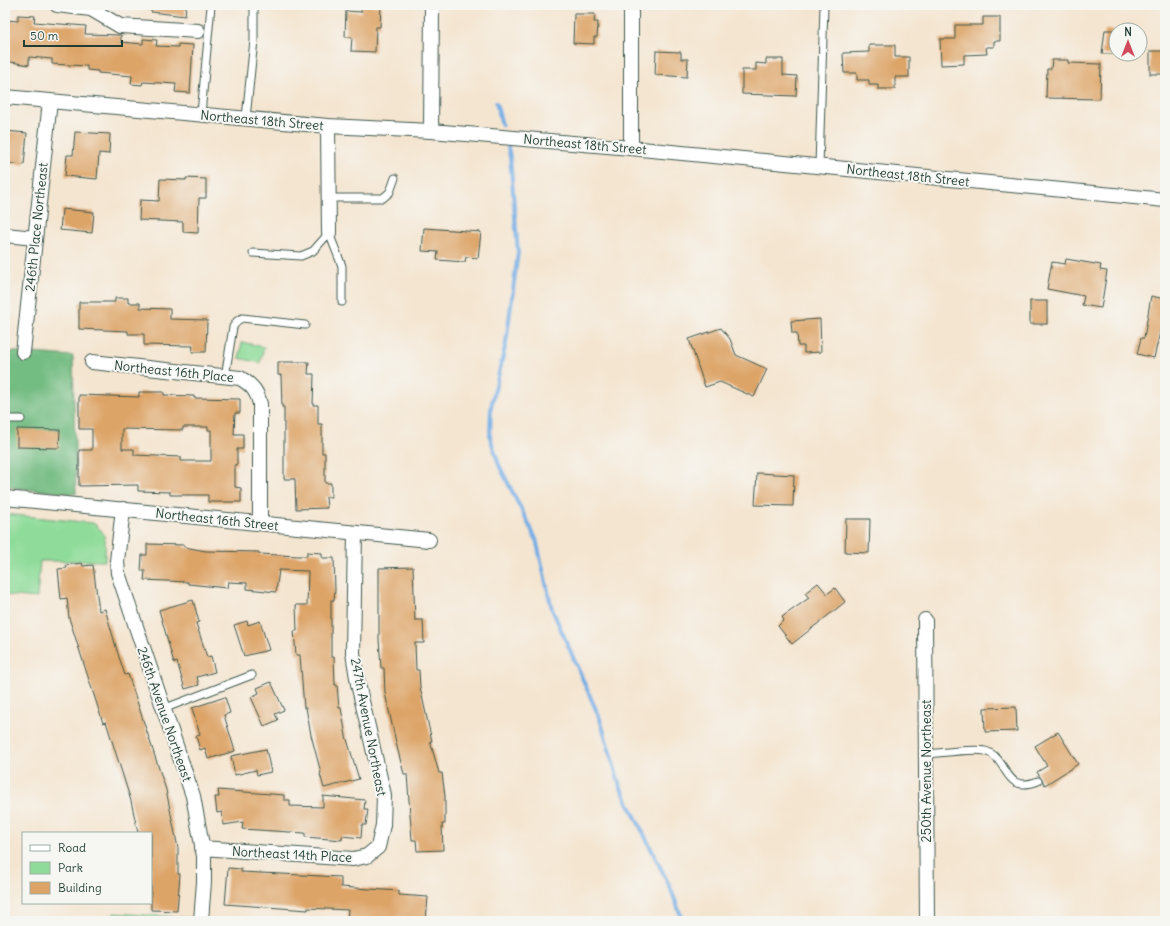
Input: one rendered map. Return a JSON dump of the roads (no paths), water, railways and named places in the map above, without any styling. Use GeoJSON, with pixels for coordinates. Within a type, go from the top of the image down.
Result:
{"type":"FeatureCollection","features":[{"type":"Feature","properties":{"kind":"street"},"geometry":{"type":"LineString","coordinates":[[57,5],[91,9],[120,26],[198,31]]}},
{"type":"Feature","properties":{"kind":"street"},"geometry":{"type":"LineString","coordinates":[[431,131],[432,5]]}},
{"type":"Feature","properties":{"kind":"street"},"geometry":{"type":"LineString","coordinates":[[631,148],[632,5]]}},
{"type":"Feature","properties":{"kind":"street","name":"Northeast 18th Street"},"geometry":{"type":"LineString","coordinates":[[5,97],[328,126],[431,131],[631,148],[1165,200]]}},
{"type":"Feature","properties":{"kind":"street","name":"246th Place Northeast"},"geometry":{"type":"LineString","coordinates":[[23,352],[50,101]]}},
{"type":"Feature","properties":{"kind":"street"},"geometry":{"type":"LineString","coordinates":[[328,126],[329,233]]}},
{"type":"Feature","properties":{"kind":"street"},"geometry":{"type":"LineString","coordinates":[[5,235],[35,238]]}},
{"type":"Feature","properties":{"kind":"street","name":"Northeast 16th Place"},"geometry":{"type":"LineString","coordinates":[[92,362],[240,378],[254,388],[258,395],[260,404],[260,523]]}},
{"type":"Feature","properties":{"kind":"street","name":"Northeast 16th Street"},"geometry":{"type":"LineString","coordinates":[[5,498],[429,540]]}},
{"type":"Feature","properties":{"kind":"street","name":"246th Avenue Northeast"},"geometry":{"type":"LineString","coordinates":[[123,509],[117,561],[118,578],[193,796],[202,848],[204,882],[201,921]]}},
{"type":"Feature","properties":{"kind":"street","name":"247th Avenue Northeast"},"geometry":{"type":"LineString","coordinates":[[355,533],[354,653],[358,684],[384,794],[383,825],[378,847]]}},
{"type":"Feature","properties":{"kind":"street","name":"250th Avenue Northeast"},"geometry":{"type":"LineString","coordinates":[[925,620],[927,921]]}},
{"type":"Feature","properties":{"kind":"street","name":"Northeast 14th Place"},"geometry":{"type":"LineString","coordinates":[[202,848],[353,859],[367,856],[378,847]]}},
{"type":"Feature","properties":{"kind":"lane"},"geometry":{"type":"LineString","coordinates":[[246,118],[254,40],[254,5]]}},
{"type":"Feature","properties":{"kind":"lane"},"geometry":{"type":"LineString","coordinates":[[819,166],[824,5]]}},
{"type":"Feature","properties":{"kind":"lane"},"geometry":{"type":"LineString","coordinates":[[201,114],[211,6]]}},
{"type":"Feature","properties":{"kind":"lane"},"geometry":{"type":"LineString","coordinates":[[328,198],[383,198],[390,192],[395,178]]}},
{"type":"Feature","properties":{"kind":"lane"},"geometry":{"type":"LineString","coordinates":[[252,253],[301,256],[313,251],[329,233],[342,266],[342,302]]}},
{"type":"Feature","properties":{"kind":"lane"},"geometry":{"type":"LineString","coordinates":[[225,377],[233,327],[239,319],[242,318],[305,325]]}},
{"type":"Feature","properties":{"kind":"lane"},"geometry":{"type":"LineString","coordinates":[[5,419],[21,419]]}},
{"type":"Feature","properties":{"kind":"lane"},"geometry":{"type":"LineString","coordinates":[[163,709],[252,675]]}},
{"type":"Feature","properties":{"kind":"lane"},"geometry":{"type":"LineString","coordinates":[[926,754],[983,750],[994,754],[1010,779],[1017,784],[1029,784],[1038,781]]}},
{"type":"Feature","properties":{"kind":"waterway"},"geometry":{"type":"LineString","coordinates":[[496,103],[502,125]]}},
{"type":"Feature","properties":{"kind":"waterway"},"geometry":{"type":"LineString","coordinates":[[508,147],[518,252],[506,343],[491,407],[490,437],[499,465],[536,539],[552,609],[600,719],[620,786],[670,887],[683,921]]}}]}
